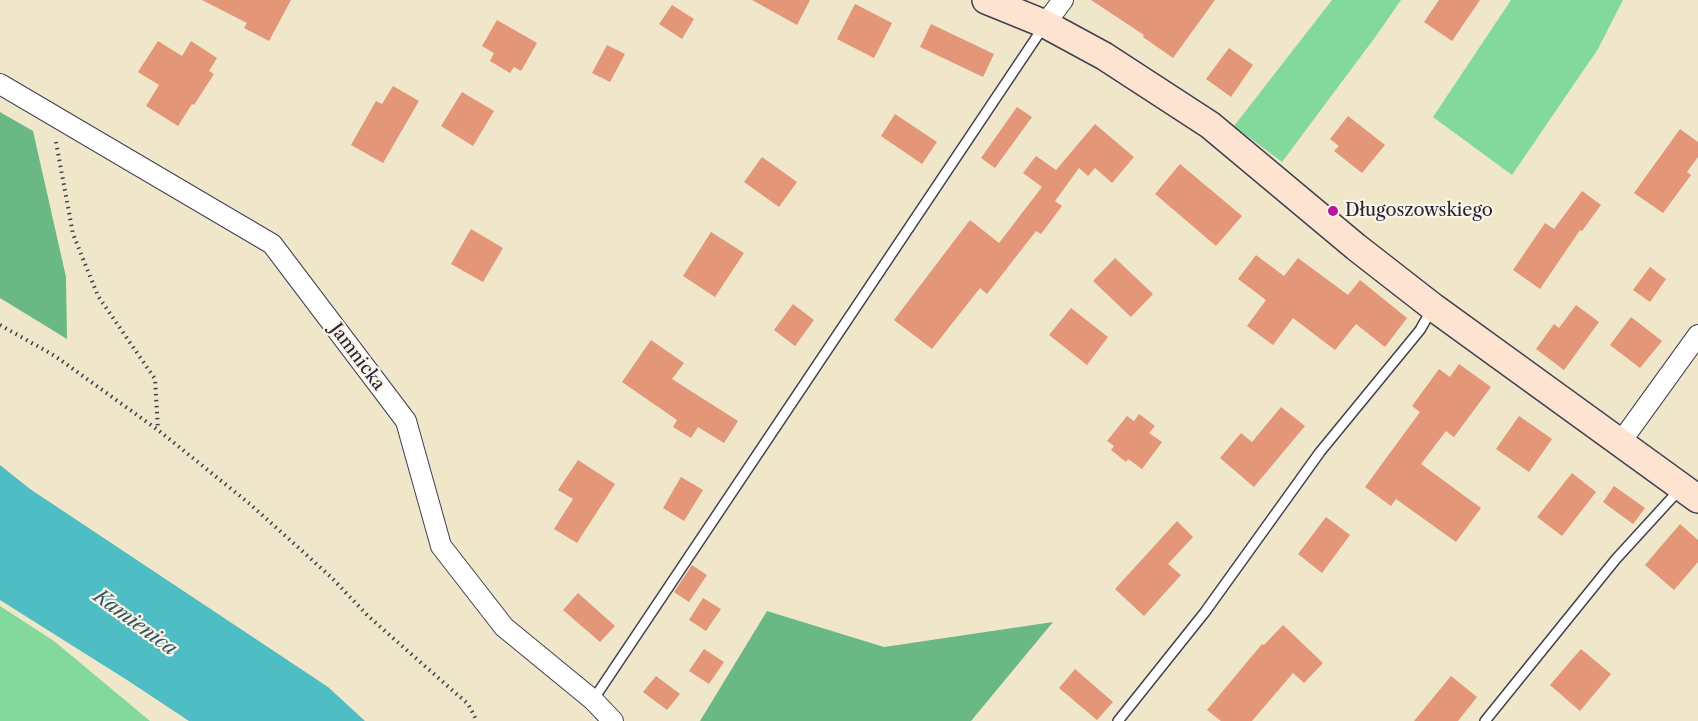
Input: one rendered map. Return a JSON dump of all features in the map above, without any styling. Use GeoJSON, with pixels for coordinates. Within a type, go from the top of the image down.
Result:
{"type":"FeatureCollection","features":[{"type":"Feature","properties":{"kind":"street"},"geometry":{"type":"LineString","coordinates":[[986,0],[1045,24],[1104,56],[1210,125],[1356,247],[1433,307],[1690,493]]}},
{"type":"Feature","properties":{"kind":"street"},"geometry":{"type":"LineString","coordinates":[[1045,24],[1063,0]]}},
{"type":"Feature","properties":{"kind":"street","name":"Jamnicka"},"geometry":{"type":"LineString","coordinates":[[0,84],[272,244],[406,421],[441,546],[504,627],[593,700],[613,721]]}},
{"type":"Feature","properties":{"kind":"street"},"geometry":{"type":"LineString","coordinates":[[1620,443],[1698,335]]}},
{"type":"Feature","properties":{"kind":"lane"},"geometry":{"type":"LineString","coordinates":[[593,700],[1045,24]]}},
{"type":"Feature","properties":{"kind":"lane"},"geometry":{"type":"LineString","coordinates":[[1118,721],[1205,612],[1320,452],[1420,330],[1433,307]]}},
{"type":"Feature","properties":{"kind":"lane"},"geometry":{"type":"LineString","coordinates":[[1485,721],[1616,559],[1690,493]]}},
{"type":"Feature","properties":{"kind":"path"},"geometry":{"type":"LineString","coordinates":[[51,114],[73,234],[98,296],[155,379],[158,430]]}},
{"type":"Feature","properties":{"kind":"path"},"geometry":{"type":"LineString","coordinates":[[0,324],[55,356],[158,430],[250,504],[331,577],[368,616],[468,704],[477,721]]}},
{"type":"Feature","properties":{"kind":"green space"},"geometry":{"type":"Polygon","coordinates":[[[1332,0],[1401,0],[1282,162],[1234,126],[1332,0]]]}},
{"type":"Feature","properties":{"kind":"green space"},"geometry":{"type":"Polygon","coordinates":[[[1511,0],[1623,0],[1598,49],[1512,175],[1433,117],[1511,0]]]}},
{"type":"Feature","properties":{"kind":"green space"},"geometry":{"type":"Polygon","coordinates":[[[0,112],[33,131],[66,277],[67,339],[0,298],[0,112]]]}},
{"type":"Feature","properties":{"kind":"green space"},"geometry":{"type":"Polygon","coordinates":[[[0,606],[54,641],[150,721],[0,721],[0,606]]]}},
{"type":"Feature","properties":{"kind":"green space"},"geometry":{"type":"Polygon","coordinates":[[[767,611],[884,647],[1053,622],[971,721],[700,721],[767,611]]]}},
{"type":"Feature","properties":{"kind":"water","name":"Kamienica"},"geometry":{"type":"Polygon","coordinates":[[[0,465],[30,489],[328,687],[365,721],[189,721],[0,600],[0,465]]]}},
{"type":"Feature","properties":{"kind":"building"},"geometry":{"type":"Polygon","coordinates":[[[202,0],[291,0],[269,41],[244,28],[247,23],[202,0]]]}},
{"type":"Feature","properties":{"kind":"building"},"geometry":{"type":"Polygon","coordinates":[[[752,0],[810,0],[797,25],[752,0]]]}},
{"type":"Feature","properties":{"kind":"building"},"geometry":{"type":"Polygon","coordinates":[[[1091,0],[1215,0],[1173,58],[1143,37],[1144,35],[1091,0]]]}},
{"type":"Feature","properties":{"kind":"building"},"geometry":{"type":"Polygon","coordinates":[[[1439,0],[1480,0],[1452,41],[1424,22],[1439,0]]]}},
{"type":"Feature","properties":{"kind":"building"},"geometry":{"type":"Polygon","coordinates":[[[855,4],[892,23],[874,58],[837,39],[855,4]]]}},
{"type":"Feature","properties":{"kind":"building"},"geometry":{"type":"Polygon","coordinates":[[[672,5],[694,19],[682,39],[659,24],[672,5]]]}},
{"type":"Feature","properties":{"kind":"building"},"geometry":{"type":"Polygon","coordinates":[[[497,20],[537,43],[521,71],[514,67],[510,73],[490,61],[494,53],[482,46],[497,20]]]}},
{"type":"Feature","properties":{"kind":"building"},"geometry":{"type":"Polygon","coordinates":[[[931,24],[994,54],[983,77],[920,47],[931,24]]]}},
{"type":"Feature","properties":{"kind":"building"},"geometry":{"type":"Polygon","coordinates":[[[158,41],[182,56],[191,41],[217,58],[209,71],[214,74],[178,126],[146,106],[159,85],[138,72],[158,41]]]}},
{"type":"Feature","properties":{"kind":"building"},"geometry":{"type":"Polygon","coordinates":[[[607,45],[625,54],[610,82],[592,73],[607,45]]]}},
{"type":"Feature","properties":{"kind":"building"},"geometry":{"type":"Polygon","coordinates":[[[1229,48],[1253,65],[1231,97],[1206,79],[1229,48]]]}},
{"type":"Feature","properties":{"kind":"building"},"geometry":{"type":"Polygon","coordinates":[[[393,86],[419,101],[383,163],[351,145],[376,101],[382,104],[393,86]]]}},
{"type":"Feature","properties":{"kind":"building"},"geometry":{"type":"Polygon","coordinates":[[[462,92],[494,111],[473,146],[441,126],[462,92]]]}},
{"type":"Feature","properties":{"kind":"building"},"geometry":{"type":"Polygon","coordinates":[[[1017,107],[1032,117],[995,168],[981,158],[1017,107]]]}},
{"type":"Feature","properties":{"kind":"building"},"geometry":{"type":"Polygon","coordinates":[[[895,114],[937,142],[922,164],[881,136],[895,114]]]}},
{"type":"Feature","properties":{"kind":"building"},"geometry":{"type":"Polygon","coordinates":[[[1348,116],[1385,145],[1362,173],[1334,151],[1339,146],[1330,139],[1348,116]]]}},
{"type":"Feature","properties":{"kind":"building"},"geometry":{"type":"Polygon","coordinates":[[[1095,124],[1134,157],[1112,183],[1095,168],[1088,176],[1079,168],[1055,201],[1062,206],[1041,234],[1036,231],[987,294],[980,288],[932,349],[894,320],[970,220],[999,243],[1042,187],[1023,173],[1036,156],[1056,170],[1095,124]]]}},
{"type":"Feature","properties":{"kind":"building"},"geometry":{"type":"Polygon","coordinates":[[[1680,129],[1698,142],[1698,157],[1687,172],[1691,175],[1663,213],[1634,193],[1680,129]]]}},
{"type":"Feature","properties":{"kind":"building"},"geometry":{"type":"Polygon","coordinates":[[[762,157],[797,182],[779,207],[744,182],[762,157]]]}},
{"type":"Feature","properties":{"kind":"building"},"geometry":{"type":"Polygon","coordinates":[[[1180,164],[1242,216],[1216,246],[1155,194],[1180,164]]]}},
{"type":"Feature","properties":{"kind":"building"},"geometry":{"type":"Polygon","coordinates":[[[1582,191],[1601,205],[1582,231],[1580,230],[1540,289],[1513,270],[1545,223],[1554,229],[1582,191]]]}},
{"type":"Feature","properties":{"kind":"building"},"geometry":{"type":"Polygon","coordinates":[[[471,229],[503,248],[483,282],[451,264],[471,229]]]}},
{"type":"Feature","properties":{"kind":"building"},"geometry":{"type":"Polygon","coordinates":[[[711,232],[744,253],[715,297],[683,276],[711,232]]]}},
{"type":"Feature","properties":{"kind":"building"},"geometry":{"type":"Polygon","coordinates":[[[1256,255],[1284,276],[1298,258],[1348,295],[1360,280],[1407,318],[1385,347],[1356,324],[1335,350],[1293,318],[1273,345],[1247,326],[1266,300],[1238,279],[1256,255]]]}},
{"type":"Feature","properties":{"kind":"building"},"geometry":{"type":"Polygon","coordinates":[[[1115,258],[1153,294],[1131,317],[1093,281],[1115,258]]]}},
{"type":"Feature","properties":{"kind":"building"},"geometry":{"type":"Polygon","coordinates":[[[1650,267],[1666,279],[1650,302],[1633,290],[1650,267]]]}},
{"type":"Feature","properties":{"kind":"building"},"geometry":{"type":"Polygon","coordinates":[[[793,304],[814,320],[795,346],[774,330],[793,304]]]}},
{"type":"Feature","properties":{"kind":"building"},"geometry":{"type":"Polygon","coordinates":[[[1576,305],[1599,322],[1564,370],[1536,349],[1554,324],[1559,328],[1576,305]]]}},
{"type":"Feature","properties":{"kind":"building"},"geometry":{"type":"Polygon","coordinates":[[[1071,308],[1108,337],[1087,365],[1049,335],[1071,308]]]}},
{"type":"Feature","properties":{"kind":"building"},"geometry":{"type":"Polygon","coordinates":[[[1631,317],[1662,341],[1640,368],[1610,345],[1631,317]]]}},
{"type":"Feature","properties":{"kind":"building"},"geometry":{"type":"Polygon","coordinates":[[[651,340],[684,363],[672,379],[738,421],[724,443],[698,427],[691,438],[673,427],[677,420],[622,382],[651,340]]]}},
{"type":"Feature","properties":{"kind":"building"},"geometry":{"type":"Polygon","coordinates":[[[1459,364],[1491,387],[1454,437],[1446,431],[1421,464],[1481,508],[1456,542],[1396,499],[1391,506],[1365,487],[1420,412],[1412,406],[1439,369],[1450,377],[1459,364]]]}},
{"type":"Feature","properties":{"kind":"building"},"geometry":{"type":"Polygon","coordinates":[[[1281,407],[1305,426],[1254,487],[1220,458],[1241,433],[1252,442],[1281,407]]]}},
{"type":"Feature","properties":{"kind":"building"},"geometry":{"type":"Polygon","coordinates":[[[1139,414],[1155,426],[1149,433],[1162,442],[1142,469],[1128,459],[1126,462],[1111,450],[1114,446],[1107,441],[1127,416],[1134,421],[1139,414]]]}},
{"type":"Feature","properties":{"kind":"building"},"geometry":{"type":"Polygon","coordinates":[[[1519,416],[1552,439],[1529,472],[1496,449],[1519,416]]]}},
{"type":"Feature","properties":{"kind":"building"},"geometry":{"type":"Polygon","coordinates":[[[578,460],[615,484],[577,543],[554,529],[573,499],[558,490],[578,460]]]}},
{"type":"Feature","properties":{"kind":"building"},"geometry":{"type":"Polygon","coordinates":[[[1572,473],[1596,492],[1562,536],[1537,517],[1572,473]]]}},
{"type":"Feature","properties":{"kind":"building"},"geometry":{"type":"Polygon","coordinates":[[[681,477],[703,490],[684,521],[663,508],[681,477]]]}},
{"type":"Feature","properties":{"kind":"building"},"geometry":{"type":"Polygon","coordinates":[[[1614,486],[1645,508],[1633,524],[1603,502],[1614,486]]]}},
{"type":"Feature","properties":{"kind":"building"},"geometry":{"type":"Polygon","coordinates":[[[1326,517],[1350,535],[1322,573],[1298,554],[1326,517]]]}},
{"type":"Feature","properties":{"kind":"building"},"geometry":{"type":"Polygon","coordinates":[[[1177,521],[1193,537],[1168,564],[1181,575],[1144,616],[1115,589],[1177,521]]]}},
{"type":"Feature","properties":{"kind":"building"},"geometry":{"type":"Polygon","coordinates":[[[1680,524],[1698,540],[1698,562],[1674,590],[1645,565],[1680,524]]]}},
{"type":"Feature","properties":{"kind":"building"},"geometry":{"type":"Polygon","coordinates":[[[692,565],[707,575],[689,602],[674,592],[692,565]]]}},
{"type":"Feature","properties":{"kind":"building"},"geometry":{"type":"Polygon","coordinates":[[[578,593],[615,626],[600,642],[563,610],[578,593]]]}},
{"type":"Feature","properties":{"kind":"building"},"geometry":{"type":"Polygon","coordinates":[[[703,598],[721,609],[706,631],[689,620],[703,598]]]}},
{"type":"Feature","properties":{"kind":"building"},"geometry":{"type":"Polygon","coordinates":[[[1283,625],[1323,663],[1304,683],[1293,673],[1252,721],[1221,721],[1207,710],[1262,644],[1264,645],[1283,625]]]}},
{"type":"Feature","properties":{"kind":"building"},"geometry":{"type":"Polygon","coordinates":[[[704,649],[724,662],[709,684],[689,671],[704,649]]]}},
{"type":"Feature","properties":{"kind":"building"},"geometry":{"type":"Polygon","coordinates":[[[1581,649],[1611,674],[1580,711],[1550,685],[1581,649]]]}},
{"type":"Feature","properties":{"kind":"building"},"geometry":{"type":"Polygon","coordinates":[[[1075,669],[1113,702],[1097,720],[1059,688],[1075,669]]]}},
{"type":"Feature","properties":{"kind":"building"},"geometry":{"type":"Polygon","coordinates":[[[656,676],[680,694],[667,710],[643,692],[656,676]]]}},
{"type":"Feature","properties":{"kind":"building"},"geometry":{"type":"Polygon","coordinates":[[[1451,676],[1477,697],[1458,721],[1414,721],[1451,676]]]}},
{"type":"Feature","properties":{"kind":"place","name":"Długoszowskiego"},"geometry":{"type":"Point","coordinates":[1333,211]}}]}
